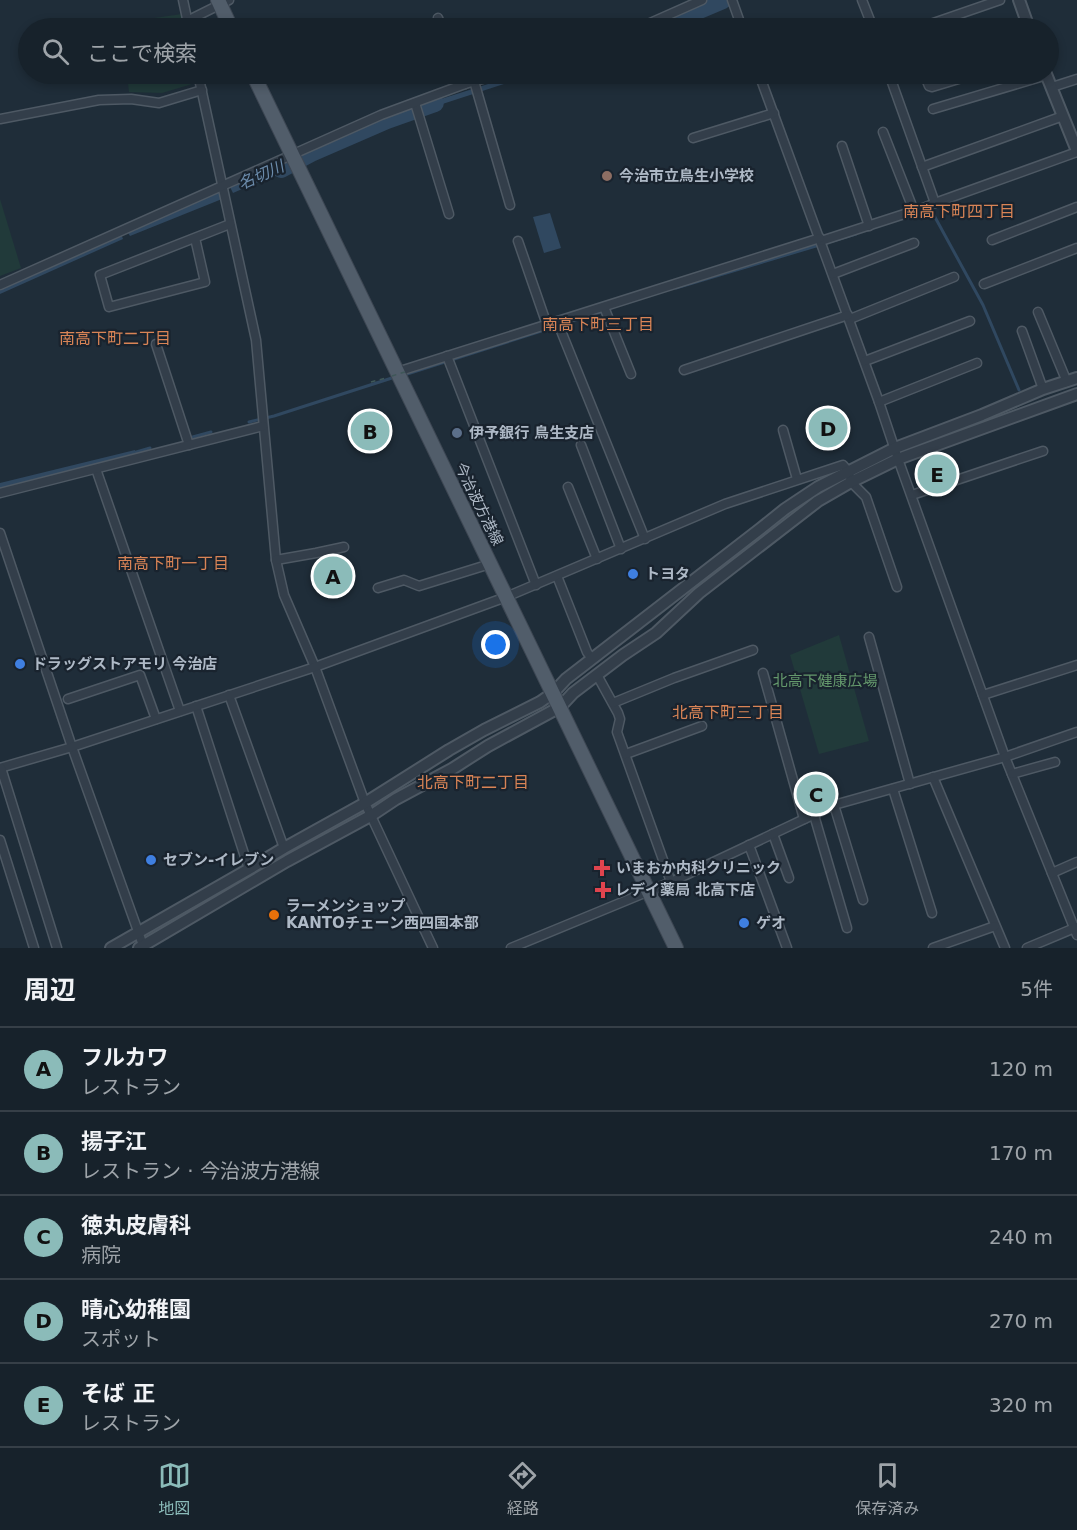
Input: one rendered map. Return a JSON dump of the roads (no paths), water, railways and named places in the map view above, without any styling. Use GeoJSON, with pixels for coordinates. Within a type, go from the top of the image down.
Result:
{"type":"FeatureCollection","features":[{"type":"Feature","properties":{"kind":"main road"},"geometry":{"type":"LineString","coordinates":[[222,1],[228,18]]}},
{"type":"Feature","properties":{"kind":"main road","name":"今治波方港線"},"geometry":{"type":"LineString","coordinates":[[258,84],[403,372],[490,564],[676,948]]}},
{"type":"Feature","properties":{"kind":"street"},"geometry":{"type":"LineString","coordinates":[[183,0],[187,18]]}},
{"type":"Feature","properties":{"kind":"street"},"geometry":{"type":"LineString","coordinates":[[662,18],[702,0]]}},
{"type":"Feature","properties":{"kind":"street"},"geometry":{"type":"LineString","coordinates":[[732,0],[738,18]]}},
{"type":"Feature","properties":{"kind":"street"},"geometry":{"type":"LineString","coordinates":[[862,0],[869,18]]}},
{"type":"Feature","properties":{"kind":"street"},"geometry":{"type":"LineString","coordinates":[[948,18],[1000,0]]}},
{"type":"Feature","properties":{"kind":"street"},"geometry":{"type":"LineString","coordinates":[[1019,0],[1025,18]]}},
{"type":"Feature","properties":{"kind":"street"},"geometry":{"type":"LineString","coordinates":[[198,18],[222,1]]}},
{"type":"Feature","properties":{"kind":"street"},"geometry":{"type":"LineString","coordinates":[[1052,87],[1077,79]]}},
{"type":"Feature","properties":{"kind":"street"},"geometry":{"type":"LineString","coordinates":[[200,84],[256,340],[276,560],[284,595],[315,667],[365,803],[433,948]]}},
{"type":"Feature","properties":{"kind":"street"},"geometry":{"type":"LineString","coordinates":[[0,285],[381,115],[465,84]]}},
{"type":"Feature","properties":{"kind":"street"},"geometry":{"type":"LineString","coordinates":[[475,84],[510,205]]}},
{"type":"Feature","properties":{"kind":"street"},"geometry":{"type":"LineString","coordinates":[[763,84],[865,361],[1005,756],[1076,930],[1027,948]]}},
{"type":"Feature","properties":{"kind":"street"},"geometry":{"type":"LineString","coordinates":[[893,84],[934,203]]}},
{"type":"Feature","properties":{"kind":"street"},"geometry":{"type":"LineString","coordinates":[[928,84],[932,87],[942,84]]}},
{"type":"Feature","properties":{"kind":"street"},"geometry":{"type":"LineString","coordinates":[[933,109],[1014,84]]}},
{"type":"Feature","properties":{"kind":"street"},"geometry":{"type":"LineString","coordinates":[[403,372],[604,306],[869,226],[1077,152],[1051,84]]}},
{"type":"Feature","properties":{"kind":"street"},"geometry":{"type":"LineString","coordinates":[[0,119],[99,100],[131,99],[159,103],[202,90]]}},
{"type":"Feature","properties":{"kind":"street"},"geometry":{"type":"LineString","coordinates":[[415,103],[449,214]]}},
{"type":"Feature","properties":{"kind":"street"},"geometry":{"type":"LineString","coordinates":[[693,138],[774,113]]}},
{"type":"Feature","properties":{"kind":"street"},"geometry":{"type":"LineString","coordinates":[[922,167],[1063,116]]}},
{"type":"Feature","properties":{"kind":"street"},"geometry":{"type":"LineString","coordinates":[[883,132],[914,211]]}},
{"type":"Feature","properties":{"kind":"street"},"geometry":{"type":"LineString","coordinates":[[842,146],[869,226]]}},
{"type":"Feature","properties":{"kind":"street"},"geometry":{"type":"LineString","coordinates":[[992,240],[1077,207]]}},
{"type":"Feature","properties":{"kind":"street"},"geometry":{"type":"LineString","coordinates":[[195,238],[205,282],[110,307],[100,274],[230,224]]}},
{"type":"Feature","properties":{"kind":"street"},"geometry":{"type":"LineString","coordinates":[[518,241],[547,325]]}},
{"type":"Feature","properties":{"kind":"street"},"geometry":{"type":"LineString","coordinates":[[833,274],[914,243]]}},
{"type":"Feature","properties":{"kind":"street"},"geometry":{"type":"LineString","coordinates":[[984,284],[1077,248]]}},
{"type":"Feature","properties":{"kind":"street"},"geometry":{"type":"LineString","coordinates":[[684,370],[849,317],[954,277]]}},
{"type":"Feature","properties":{"kind":"street"},"geometry":{"type":"LineString","coordinates":[[604,306],[631,374]]}},
{"type":"Feature","properties":{"kind":"street"},"geometry":{"type":"LineString","coordinates":[[0,533],[72,747],[139,932],[142,947],[287,861],[372,816],[396,799],[452,769],[488,746],[560,708],[573,693],[656,633],[699,593],[850,477],[895,448],[1043,389],[1072,380],[1038,312]]}},
{"type":"Feature","properties":{"kind":"street"},"geometry":{"type":"LineString","coordinates":[[557,321],[645,539]]}},
{"type":"Feature","properties":{"kind":"street"},"geometry":{"type":"LineString","coordinates":[[865,361],[970,321]]}},
{"type":"Feature","properties":{"kind":"street"},"geometry":{"type":"LineString","coordinates":[[1022,331],[1043,389]]}},
{"type":"Feature","properties":{"kind":"street"},"geometry":{"type":"LineString","coordinates":[[156,344],[189,445]]}},
{"type":"Feature","properties":{"kind":"street"},"geometry":{"type":"LineString","coordinates":[[447,356],[536,585]]}},
{"type":"Feature","properties":{"kind":"street"},"geometry":{"type":"LineString","coordinates":[[879,402],[977,363]]}},
{"type":"Feature","properties":{"kind":"street"},"geometry":{"type":"LineString","coordinates":[[111,948],[365,803],[449,750],[540,702],[785,509],[818,488],[1077,394]]}},
{"type":"Feature","properties":{"kind":"street"},"geometry":{"type":"LineString","coordinates":[[0,493],[264,426]]}},
{"type":"Feature","properties":{"kind":"street"},"geometry":{"type":"LineString","coordinates":[[783,430],[797,479]]}},
{"type":"Feature","properties":{"kind":"street"},"geometry":{"type":"LineString","coordinates":[[581,445],[621,549]]}},
{"type":"Feature","properties":{"kind":"street"},"geometry":{"type":"LineString","coordinates":[[912,495],[1043,451]]}},
{"type":"Feature","properties":{"kind":"street"},"geometry":{"type":"LineString","coordinates":[[57,948],[0,768],[72,747],[315,667],[506,597],[725,504],[843,465],[866,497],[897,587]]}},
{"type":"Feature","properties":{"kind":"street"},"geometry":{"type":"LineString","coordinates":[[96,469],[180,711]]}},
{"type":"Feature","properties":{"kind":"street"},"geometry":{"type":"LineString","coordinates":[[568,488],[597,559]]}},
{"type":"Feature","properties":{"kind":"street"},"geometry":{"type":"LineString","coordinates":[[276,560],[344,547]]}},
{"type":"Feature","properties":{"kind":"street"},"geometry":{"type":"LineString","coordinates":[[378,588],[404,580],[419,586],[490,564]]}},
{"type":"Feature","properties":{"kind":"street"},"geometry":{"type":"LineString","coordinates":[[556,576],[592,659]]}},
{"type":"Feature","properties":{"kind":"street"},"geometry":{"type":"LineString","coordinates":[[869,637],[910,784]]}},
{"type":"Feature","properties":{"kind":"street"},"geometry":{"type":"LineString","coordinates":[[613,703],[753,650]]}},
{"type":"Feature","properties":{"kind":"street"},"geometry":{"type":"LineString","coordinates":[[984,695],[1077,665]]}},
{"type":"Feature","properties":{"kind":"street"},"geometry":{"type":"LineString","coordinates":[[763,673],[804,819]]}},
{"type":"Feature","properties":{"kind":"street"},"geometry":{"type":"LineString","coordinates":[[68,699],[140,675],[156,719]]}},
{"type":"Feature","properties":{"kind":"street"},"geometry":{"type":"LineString","coordinates":[[597,675],[620,719],[617,732],[671,882]]}},
{"type":"Feature","properties":{"kind":"street"},"geometry":{"type":"LineString","coordinates":[[229,695],[284,848]]}},
{"type":"Feature","properties":{"kind":"street"},"geometry":{"type":"LineString","coordinates":[[196,706],[249,869]]}},
{"type":"Feature","properties":{"kind":"street"},"geometry":{"type":"LineString","coordinates":[[626,754],[702,726]]}},
{"type":"Feature","properties":{"kind":"street"},"geometry":{"type":"LineString","coordinates":[[511,948],[671,882],[834,805],[1005,756],[1077,732]]}},
{"type":"Feature","properties":{"kind":"street"},"geometry":{"type":"LineString","coordinates":[[1012,774],[1055,762]]}},
{"type":"Feature","properties":{"kind":"street"},"geometry":{"type":"LineString","coordinates":[[933,777],[1005,948]]}},
{"type":"Feature","properties":{"kind":"street"},"geometry":{"type":"LineString","coordinates":[[893,789],[933,913]]}},
{"type":"Feature","properties":{"kind":"street"},"geometry":{"type":"LineString","coordinates":[[834,805],[863,900]]}},
{"type":"Feature","properties":{"kind":"street"},"geometry":{"type":"LineString","coordinates":[[814,815],[847,928]]}},
{"type":"Feature","properties":{"kind":"street"},"geometry":{"type":"LineString","coordinates":[[773,834],[789,878]]}},
{"type":"Feature","properties":{"kind":"street"},"geometry":{"type":"LineString","coordinates":[[0,840],[34,948]]}},
{"type":"Feature","properties":{"kind":"street"},"geometry":{"type":"LineString","coordinates":[[749,845],[787,948]]}},
{"type":"Feature","properties":{"kind":"street"},"geometry":{"type":"LineString","coordinates":[[1052,873],[1077,862]]}},
{"type":"Feature","properties":{"kind":"street"},"geometry":{"type":"LineString","coordinates":[[933,948],[995,926]]}},
{"type":"Feature","properties":{"kind":"water"},"geometry":{"type":"Polygon","coordinates":[[[488,84],[504,84],[421,111],[419,106],[488,84]]]}},
{"type":"Feature","properties":{"kind":"water"},"geometry":{"type":"Polygon","coordinates":[[[290,161],[293,167],[233,193],[230,187],[290,161]]]}},
{"type":"Feature","properties":{"kind":"water"},"geometry":{"type":"Polygon","coordinates":[[[219,192],[222,199],[130,236],[127,231],[219,192]]]}},
{"type":"Feature","properties":{"kind":"water"},"geometry":{"type":"Polygon","coordinates":[[[550,213],[561,248],[544,253],[533,217],[550,213]]]}},
{"type":"Feature","properties":{"kind":"water"},"geometry":{"type":"Polygon","coordinates":[[[121,234],[123,239],[0,294],[0,287],[121,234]]]}},
{"type":"Feature","properties":{"kind":"water"},"geometry":{"type":"Polygon","coordinates":[[[135,450],[136,457],[0,490],[0,483],[135,450]]]}},
{"type":"Feature","properties":{"kind":"waterway","name":"名切川"},"geometry":{"type":"LineString","coordinates":[[681,18],[723,0]]}},
{"type":"Feature","properties":{"kind":"waterway","name":"名切川"},"geometry":{"type":"LineString","coordinates":[[281,169],[311,153],[387,120],[435,103]]}},
{"type":"Feature","properties":{"kind":"waterway"},"geometry":{"type":"LineString","coordinates":[[930,208],[983,305],[1019,390]]}},
{"type":"Feature","properties":{"kind":"waterway"},"geometry":{"type":"LineString","coordinates":[[676,288],[856,234]]}},
{"type":"Feature","properties":{"kind":"waterway"},"geometry":{"type":"LineString","coordinates":[[404,375],[604,311]]}},
{"type":"Feature","properties":{"kind":"waterway"},"geometry":{"type":"LineString","coordinates":[[249,422],[395,377]]}},
{"type":"Feature","properties":{"kind":"waterway"},"geometry":{"type":"LineString","coordinates":[[189,438],[211,432]]}},
{"type":"Feature","properties":{"kind":"waterway"},"geometry":{"type":"LineString","coordinates":[[133,453],[150,448]]}},
{"type":"Feature","properties":{"kind":"place","name":"今治市立鳥生小学校"},"geometry":{"type":"Point","coordinates":[607,176]}},
{"type":"Feature","properties":{"kind":"place","name":"晴心幼稚園"},"geometry":{"type":"Point","coordinates":[828,428]}},
{"type":"Feature","properties":{"kind":"place","name":"揚子江"},"geometry":{"type":"Point","coordinates":[370,431]}},
{"type":"Feature","properties":{"kind":"place","name":"伊予銀行 鳥生支店"},"geometry":{"type":"Point","coordinates":[457,433]}},
{"type":"Feature","properties":{"kind":"place","name":"そば 正"},"geometry":{"type":"Point","coordinates":[937,474]}},
{"type":"Feature","properties":{"kind":"place","name":"トヨタ"},"geometry":{"type":"Point","coordinates":[633,574]}},
{"type":"Feature","properties":{"kind":"place","name":"フルカワ"},"geometry":{"type":"Point","coordinates":[333,576]}},
{"type":"Feature","properties":{"kind":"place","name":"ドラッグストアモリ 今治店"},"geometry":{"type":"Point","coordinates":[20,664]}},
{"type":"Feature","properties":{"kind":"place","name":"徳丸皮膚科"},"geometry":{"type":"Point","coordinates":[816,794]}},
{"type":"Feature","properties":{"kind":"place","name":"セブン-イレブン"},"geometry":{"type":"Point","coordinates":[151,860]}},
{"type":"Feature","properties":{"kind":"place","name":"いまおか内科クリニック"},"geometry":{"type":"Point","coordinates":[602,868]}},
{"type":"Feature","properties":{"kind":"place","name":"レデイ薬局 北高下店"},"geometry":{"type":"Point","coordinates":[603,890]}},
{"type":"Feature","properties":{"kind":"place","name":"ラーメンショップ KANTOチェーン西四国本部"},"geometry":{"type":"Point","coordinates":[274,915]}},
{"type":"Feature","properties":{"kind":"place","name":"ゲオ"},"geometry":{"type":"Point","coordinates":[744,923]}},
{"type":"Feature","properties":{"kind":"district","name":"南高下町四丁目"},"geometry":{"type":"Point","coordinates":[959,211]}},
{"type":"Feature","properties":{"kind":"district","name":"南高下町三丁目"},"geometry":{"type":"Point","coordinates":[598,324]}},
{"type":"Feature","properties":{"kind":"district","name":"南高下町二丁目"},"geometry":{"type":"Point","coordinates":[115,338]}},
{"type":"Feature","properties":{"kind":"district","name":"南高下町一丁目"},"geometry":{"type":"Point","coordinates":[173,563]}},
{"type":"Feature","properties":{"kind":"district","name":"北高下町三丁目"},"geometry":{"type":"Point","coordinates":[728,712]}},
{"type":"Feature","properties":{"kind":"district","name":"北高下町二丁目"},"geometry":{"type":"Point","coordinates":[473,782]}},
{"type":"Feature","properties":{"kind":"park label","name":"北高下健康広場"},"geometry":{"type":"Point","coordinates":[825,681]}}]}
